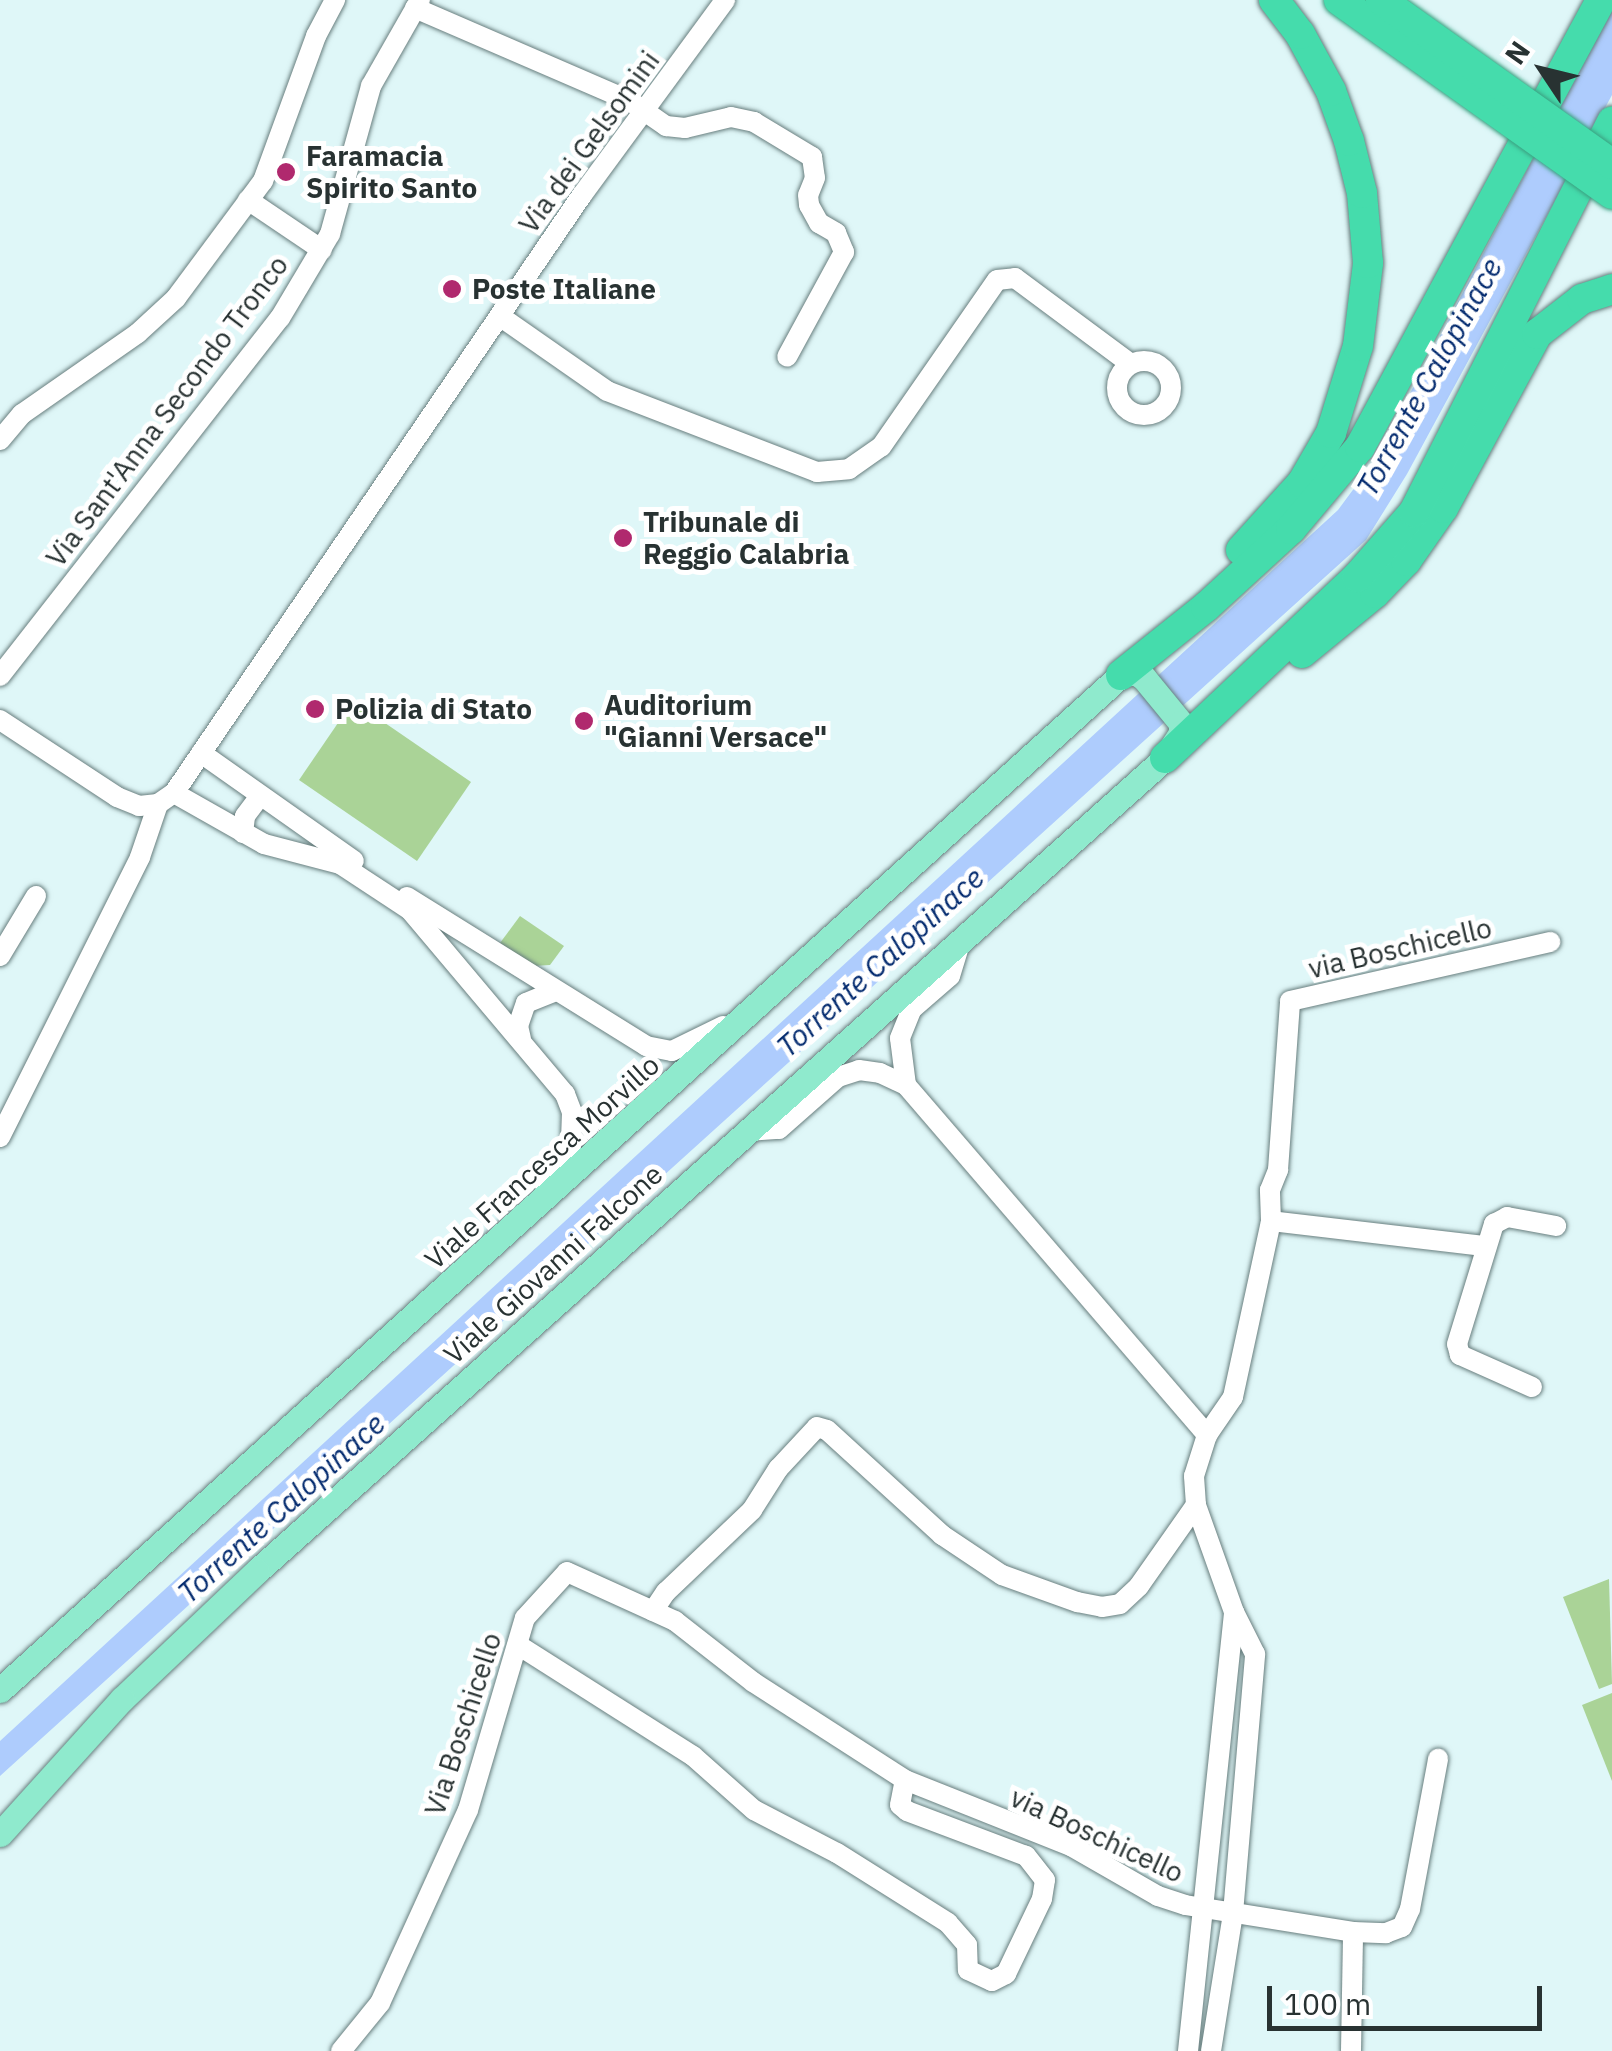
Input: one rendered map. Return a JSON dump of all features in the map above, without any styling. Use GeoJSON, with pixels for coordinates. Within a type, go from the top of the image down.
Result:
{"type":"FeatureCollection","features":[{"type":"Feature","properties":{"kind":"highway"},"geometry":{"type":"LineString","coordinates":[[1132,676],[1302,483],[1344,403],[1363,321],[1368,263],[1362,193],[1349,141],[1324,77],[1300,34],[1274,0]]}},
{"type":"Feature","properties":{"kind":"highway"},"geometry":{"type":"LineString","coordinates":[[1339,0],[1612,194]]}},
{"type":"Feature","properties":{"kind":"highway"},"geometry":{"type":"LineString","coordinates":[[1381,0],[1612,164]]}},
{"type":"Feature","properties":{"kind":"highway"},"geometry":{"type":"LineString","coordinates":[[1132,676],[1291,529],[1360,447],[1602,0]]}},
{"type":"Feature","properties":{"kind":"highway"},"geometry":{"type":"LineString","coordinates":[[1546,116],[1586,124],[1612,142]]}},
{"type":"Feature","properties":{"kind":"highway"},"geometry":{"type":"LineString","coordinates":[[1165,758],[1357,577],[1414,512],[1612,121]]}},
{"type":"Feature","properties":{"kind":"highway"},"geometry":{"type":"LineString","coordinates":[[1165,758],[1215,728],[1375,593],[1406,561],[1444,508],[1536,334],[1582,299],[1612,289]]}},
{"type":"Feature","properties":{"kind":"main road"},"geometry":{"type":"LineString","coordinates":[[1132,676],[1178,718],[1180,733],[1165,758]]}},
{"type":"Feature","properties":{"kind":"main road","name":"Viale Francesca Morvillo"},"geometry":{"type":"LineString","coordinates":[[0,1690],[760,1005],[1132,676]]}},
{"type":"Feature","properties":{"kind":"main road","name":"Viale Giovanni Falcone"},"geometry":{"type":"LineString","coordinates":[[0,1834],[122,1699],[257,1571],[963,934],[1165,758]]}},
{"type":"Feature","properties":{"kind":"street"},"geometry":{"type":"LineString","coordinates":[[0,440],[22,414],[138,333],[176,298],[263,181],[316,36],[334,0]]}},
{"type":"Feature","properties":{"kind":"street","name":"Via dei Gelsomini"},"geometry":{"type":"LineString","coordinates":[[0,1137],[140,858],[166,798],[202,753],[500,318],[725,0]]}},
{"type":"Feature","properties":{"kind":"street"},"geometry":{"type":"LineString","coordinates":[[417,4],[674,128],[731,118],[754,122],[812,158],[815,178],[809,205],[819,223],[836,233],[844,252],[786,357]]}},
{"type":"Feature","properties":{"kind":"street","name":"Via Sant'Anna Secondo Tronco"},"geometry":{"type":"LineString","coordinates":[[0,676],[280,318],[322,250],[338,212],[371,86],[417,4]]}},
{"type":"Feature","properties":{"kind":"street"},"geometry":{"type":"LineString","coordinates":[[248,200],[322,250]]}},
{"type":"Feature","properties":{"kind":"street"},"geometry":{"type":"LineString","coordinates":[[500,318],[607,391],[817,472],[849,469],[881,447],[998,280],[1015,278],[1131,364]]}},
{"type":"Feature","properties":{"kind":"street"},"geometry":{"type":"LineString","coordinates":[[0,720],[117,797],[139,806],[166,798],[198,802],[243,833],[280,848],[340,864],[410,910],[565,1094],[574,1129],[566,1158],[504,1236]]}},
{"type":"Feature","properties":{"kind":"street"},"geometry":{"type":"LineString","coordinates":[[202,753],[295,821],[556,991],[659,1051],[686,1048],[760,1005]]}},
{"type":"Feature","properties":{"kind":"street"},"geometry":{"type":"LineString","coordinates":[[243,833],[246,816],[260,796]]}},
{"type":"Feature","properties":{"kind":"street"},"geometry":{"type":"LineString","coordinates":[[280,848],[295,821]]}},
{"type":"Feature","properties":{"kind":"street"},"geometry":{"type":"LineString","coordinates":[[0,956],[36,896]]}},
{"type":"Feature","properties":{"kind":"street"},"geometry":{"type":"LineString","coordinates":[[906,1085],[900,1038],[912,1009],[950,976],[963,934]]}},
{"type":"Feature","properties":{"kind":"street","name":"via Boschicello"},"geometry":{"type":"LineString","coordinates":[[1196,1504],[1194,1476],[1207,1436],[1234,1397],[1272,1221],[1270,1190],[1278,1170],[1290,1002],[1550,942]]}},
{"type":"Feature","properties":{"kind":"street"},"geometry":{"type":"LineString","coordinates":[[521,1039],[518,1026],[526,1003],[556,991]]}},
{"type":"Feature","properties":{"kind":"street"},"geometry":{"type":"LineString","coordinates":[[747,1131],[779,1130],[838,1078],[860,1070],[880,1073],[906,1085],[1207,1436]]}},
{"type":"Feature","properties":{"kind":"street"},"geometry":{"type":"LineString","coordinates":[[1532,1388],[1460,1355],[1457,1344],[1494,1224],[1507,1218],[1556,1226]]}},
{"type":"Feature","properties":{"kind":"street"},"geometry":{"type":"LineString","coordinates":[[1272,1221],[1485,1246]]}},
{"type":"Feature","properties":{"kind":"street"},"geometry":{"type":"LineString","coordinates":[[653,1611],[666,1592],[752,1510],[778,1468],[817,1427],[826,1430],[942,1534],[1002,1575],[1077,1602],[1102,1607],[1120,1604],[1139,1586],[1196,1504]]}},
{"type":"Feature","properties":{"kind":"street"},"geometry":{"type":"LineString","coordinates":[[1196,1504],[1234,1612],[1255,1654],[1233,1913],[1210,2051]]}},
{"type":"Feature","properties":{"kind":"street","name":"Via Boschicello"},"geometry":{"type":"LineString","coordinates":[[341,2051],[380,2003],[468,1810],[525,1618],[567,1572],[653,1611]]}},
{"type":"Feature","properties":{"kind":"street","name":"via Boschicello"},"geometry":{"type":"LineString","coordinates":[[653,1611],[674,1621],[753,1682],[904,1780],[1071,1846],[1158,1896],[1233,1913],[1353,1932],[1386,1933],[1402,1927],[1407,1918],[1438,1759]]}},
{"type":"Feature","properties":{"kind":"street"},"geometry":{"type":"LineString","coordinates":[[1188,2051],[1234,1612]]}},
{"type":"Feature","properties":{"kind":"street"},"geometry":{"type":"LineString","coordinates":[[518,1645],[693,1756],[754,1810],[836,1852],[948,1923],[967,1944],[968,1970],[992,1981],[1006,1974],[1042,1899],[1045,1880],[1026,1856],[907,1811],[900,1805],[904,1780]]}},
{"type":"Feature","properties":{"kind":"street"},"geometry":{"type":"LineString","coordinates":[[1351,2051],[1353,1932]]}},
{"type":"Feature","properties":{"kind":"green space"},"geometry":{"type":"Polygon","coordinates":[[[353,701],[471,782],[417,861],[299,780],[353,701]]]}},
{"type":"Feature","properties":{"kind":"green space"},"geometry":{"type":"Polygon","coordinates":[[[520,916],[564,946],[550,965],[533,966],[500,943],[520,916]]]}},
{"type":"Feature","properties":{"kind":"green space"},"geometry":{"type":"Polygon","coordinates":[[[1609,1579],[1612,1684],[1599,1689],[1563,1597],[1609,1579]]]}},
{"type":"Feature","properties":{"kind":"green space"},"geometry":{"type":"Polygon","coordinates":[[[1612,1693],[1612,1781],[1582,1705],[1612,1693]]]}},
{"type":"Feature","properties":{"kind":"water","name":"Torrente Calopinace"},"geometry":{"type":"Polygon","coordinates":[[[1612,8],[1612,95],[1407,474],[1366,540],[0,1776],[0,1741],[1338,510],[1375,460],[1612,8]]]}},
{"type":"Feature","properties":{"kind":"place","name":"Faramacia Spirito Santo"},"geometry":{"type":"Point","coordinates":[286,172]}},
{"type":"Feature","properties":{"kind":"place","name":"Poste Italiane"},"geometry":{"type":"Point","coordinates":[452,289]}},
{"type":"Feature","properties":{"kind":"place","name":"Tribunale di Reggio Calabria"},"geometry":{"type":"Point","coordinates":[623,538]}},
{"type":"Feature","properties":{"kind":"place","name":"Polizia di Stato"},"geometry":{"type":"Point","coordinates":[315,709]}},
{"type":"Feature","properties":{"kind":"place","name":"Auditorium \"Gianni Versace\""},"geometry":{"type":"Point","coordinates":[584,721]}}]}
